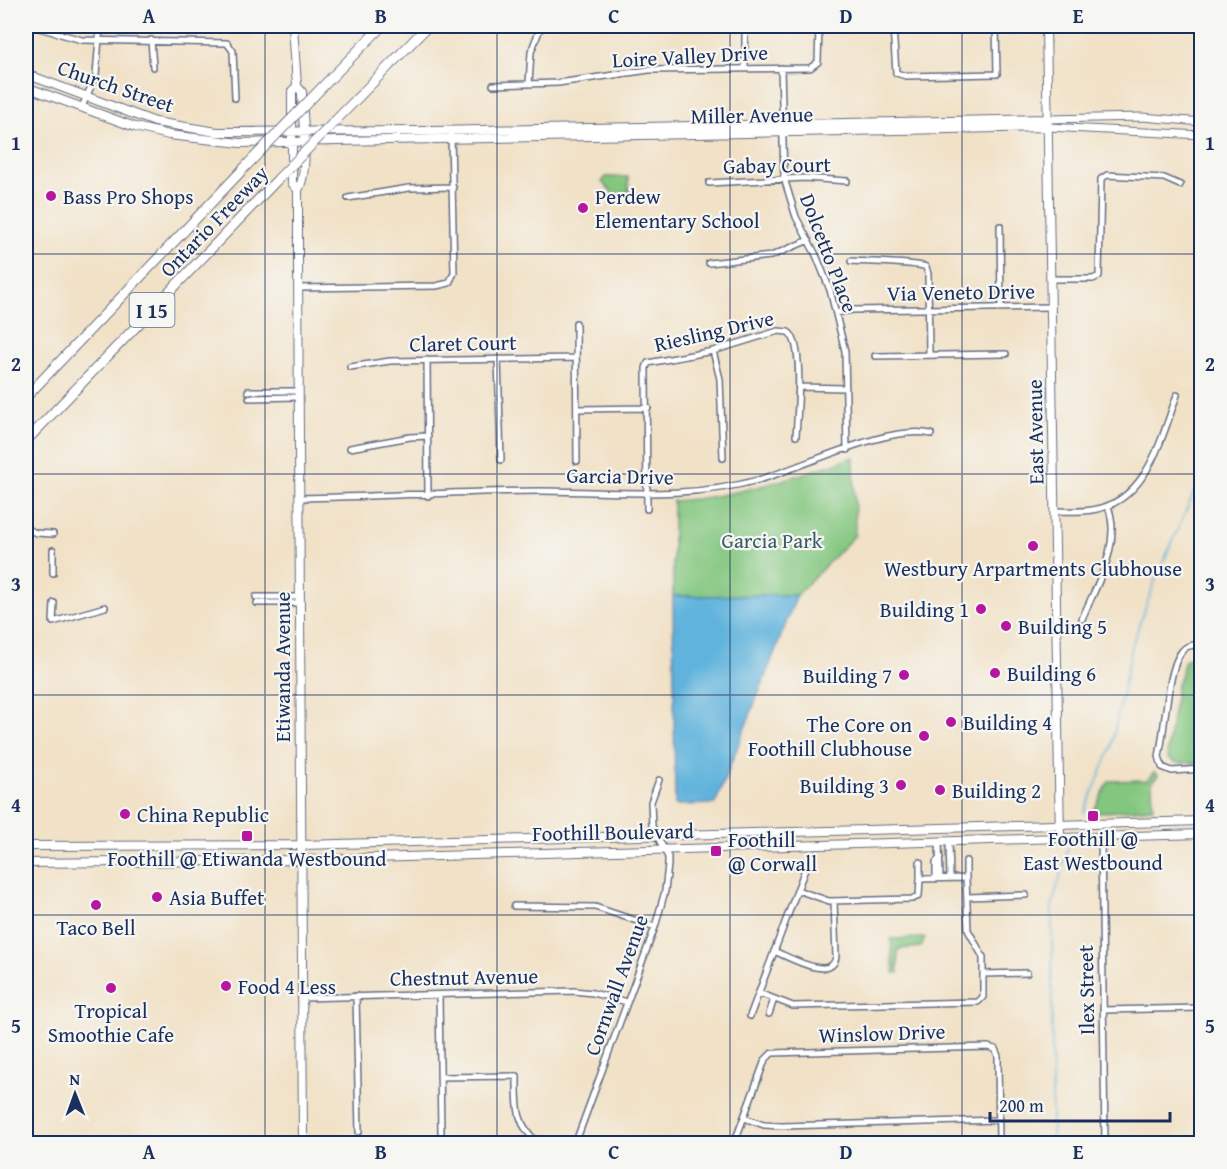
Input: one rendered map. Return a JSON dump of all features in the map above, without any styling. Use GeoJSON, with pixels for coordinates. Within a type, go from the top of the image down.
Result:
{"type":"FeatureCollection","features":[{"type":"Feature","properties":{"kind":"highway","name":"Ontario Freeway"},"geometry":{"type":"LineString","coordinates":[[26,398],[382,26]]}},
{"type":"Feature","properties":{"kind":"highway","name":"Ontario Freeway"},"geometry":{"type":"LineString","coordinates":[[26,441],[428,26]]}},
{"type":"Feature","properties":{"kind":"main road","name":"Etiwanda Avenue"},"geometry":{"type":"LineString","coordinates":[[293,26],[297,86],[302,92],[303,182],[298,190],[303,1143]]}},
{"type":"Feature","properties":{"kind":"main road","name":"East Avenue"},"geometry":{"type":"LineString","coordinates":[[1046,26],[1060,838]]}},
{"type":"Feature","properties":{"kind":"main road","name":"Church Street"},"geometry":{"type":"LineString","coordinates":[[26,75],[155,122],[217,132],[302,132]]}},
{"type":"Feature","properties":{"kind":"main road","name":"Etiwanda Avenue"},"geometry":{"type":"LineString","coordinates":[[297,86],[292,91],[292,183],[298,190]]}},
{"type":"Feature","properties":{"kind":"main road","name":"Church Street"},"geometry":{"type":"LineString","coordinates":[[26,87],[135,127],[169,135],[240,143],[302,142]]}},
{"type":"Feature","properties":{"kind":"main road","name":"Miller Avenue"},"geometry":{"type":"LineString","coordinates":[[302,142],[451,134],[781,124],[1048,123]]}},
{"type":"Feature","properties":{"kind":"main road","name":"Miller Avenue"},"geometry":{"type":"LineString","coordinates":[[302,132],[781,133],[1048,123]]}},
{"type":"Feature","properties":{"kind":"main road","name":"Foothill Boulevard"},"geometry":{"type":"LineString","coordinates":[[26,846],[301,846],[1202,821]]}},
{"type":"Feature","properties":{"kind":"main road","name":"Foothill Boulevard"},"geometry":{"type":"LineString","coordinates":[[26,863],[302,860],[1202,834]]}},
{"type":"Feature","properties":{"kind":"street"},"geometry":{"type":"LineString","coordinates":[[32,26],[82,40],[221,41],[231,45],[235,98]]}},
{"type":"Feature","properties":{"kind":"street"},"geometry":{"type":"LineString","coordinates":[[82,107],[96,75],[100,26]]}},
{"type":"Feature","properties":{"kind":"street"},"geometry":{"type":"LineString","coordinates":[[529,84],[531,52],[541,26]]}},
{"type":"Feature","properties":{"kind":"street"},"geometry":{"type":"LineString","coordinates":[[745,26],[745,69]]}},
{"type":"Feature","properties":{"kind":"street","name":"Loire Valley Drive"},"geometry":{"type":"LineString","coordinates":[[493,85],[569,82],[649,70],[816,66],[819,58],[819,26]]}},
{"type":"Feature","properties":{"kind":"street"},"geometry":{"type":"LineString","coordinates":[[893,26],[896,73],[906,76],[997,74],[996,26]]}},
{"type":"Feature","properties":{"kind":"street"},"geometry":{"type":"LineString","coordinates":[[151,40],[153,68]]}},
{"type":"Feature","properties":{"kind":"street","name":"Dolcetto Place"},"geometry":{"type":"LineString","coordinates":[[781,68],[784,178],[792,206],[830,290],[845,351],[847,450]]}},
{"type":"Feature","properties":{"kind":"street","name":"Miller Avenue"},"geometry":{"type":"LineString","coordinates":[[1048,123],[1142,117],[1202,122]]}},
{"type":"Feature","properties":{"kind":"street","name":"Miller Avenue"},"geometry":{"type":"LineString","coordinates":[[1048,123],[1202,135]]}},
{"type":"Feature","properties":{"kind":"street"},"geometry":{"type":"LineString","coordinates":[[298,288],[436,286],[449,283],[453,273],[451,134]]}},
{"type":"Feature","properties":{"kind":"street"},"geometry":{"type":"LineString","coordinates":[[1051,279],[1093,279],[1099,276],[1101,179],[1107,175],[1164,178],[1180,185]]}},
{"type":"Feature","properties":{"kind":"street","name":"Gabay Court"},"geometry":{"type":"LineString","coordinates":[[709,183],[784,178],[847,181]]}},
{"type":"Feature","properties":{"kind":"street"},"geometry":{"type":"LineString","coordinates":[[348,198],[409,188],[453,187]]}},
{"type":"Feature","properties":{"kind":"street"},"geometry":{"type":"LineString","coordinates":[[1000,226],[1001,307]]}},
{"type":"Feature","properties":{"kind":"street"},"geometry":{"type":"LineString","coordinates":[[709,262],[771,256],[808,240]]}},
{"type":"Feature","properties":{"kind":"street"},"geometry":{"type":"LineString","coordinates":[[851,261],[923,266],[928,274],[929,355]]}},
{"type":"Feature","properties":{"kind":"street","name":"Via Veneto Drive"},"geometry":{"type":"LineString","coordinates":[[836,313],[852,310],[1051,307]]}},
{"type":"Feature","properties":{"kind":"street"},"geometry":{"type":"LineString","coordinates":[[576,323],[577,461]]}},
{"type":"Feature","properties":{"kind":"street","name":"Riesling Drive"},"geometry":{"type":"LineString","coordinates":[[648,408],[646,368],[648,363],[713,351],[778,331],[788,332],[795,339],[799,387]]}},
{"type":"Feature","properties":{"kind":"street"},"geometry":{"type":"LineString","coordinates":[[713,351],[720,379],[723,458]]}},
{"type":"Feature","properties":{"kind":"street"},"geometry":{"type":"LineString","coordinates":[[875,356],[1006,354]]}},
{"type":"Feature","properties":{"kind":"street","name":"Claret Court"},"geometry":{"type":"LineString","coordinates":[[350,366],[390,361],[576,358]]}},
{"type":"Feature","properties":{"kind":"street"},"geometry":{"type":"LineString","coordinates":[[498,359],[501,460]]}},
{"type":"Feature","properties":{"kind":"street"},"geometry":{"type":"LineString","coordinates":[[427,360],[428,496]]}},
{"type":"Feature","properties":{"kind":"street"},"geometry":{"type":"LineString","coordinates":[[796,436],[799,387],[845,388]]}},
{"type":"Feature","properties":{"kind":"street"},"geometry":{"type":"LineString","coordinates":[[248,391],[299,394]]}},
{"type":"Feature","properties":{"kind":"street"},"geometry":{"type":"LineString","coordinates":[[249,398],[299,394]]}},
{"type":"Feature","properties":{"kind":"street"},"geometry":{"type":"LineString","coordinates":[[1054,511],[1092,510],[1108,506],[1129,492],[1143,478],[1155,456],[1177,395]]}},
{"type":"Feature","properties":{"kind":"street"},"geometry":{"type":"LineString","coordinates":[[577,409],[648,408],[649,492],[647,509]]}},
{"type":"Feature","properties":{"kind":"street","name":"Garcia Drive"},"geometry":{"type":"LineString","coordinates":[[299,498],[538,491],[689,493],[726,489],[901,432],[931,434]]}},
{"type":"Feature","properties":{"kind":"street"},"geometry":{"type":"LineString","coordinates":[[350,448],[428,436]]}},
{"type":"Feature","properties":{"kind":"street"},"geometry":{"type":"LineString","coordinates":[[1082,619],[1111,548],[1113,532],[1108,506]]}},
{"type":"Feature","properties":{"kind":"street"},"geometry":{"type":"LineString","coordinates":[[26,528],[36,533],[52,534]]}},
{"type":"Feature","properties":{"kind":"street"},"geometry":{"type":"LineString","coordinates":[[53,550],[53,573]]}},
{"type":"Feature","properties":{"kind":"street"},"geometry":{"type":"LineString","coordinates":[[256,600],[300,600]]}},
{"type":"Feature","properties":{"kind":"street"},"geometry":{"type":"LineString","coordinates":[[54,603],[53,622],[105,607]]}},
{"type":"Feature","properties":{"kind":"street"},"geometry":{"type":"LineString","coordinates":[[1202,650],[1194,645],[1186,646],[1181,652],[1172,679],[1160,756],[1162,767],[1172,771],[1202,769]]}},
{"type":"Feature","properties":{"kind":"street","name":"Cornwall Avenue"},"geometry":{"type":"LineString","coordinates":[[575,1143],[655,927],[667,884],[668,857],[652,826],[651,802],[659,780]]}},
{"type":"Feature","properties":{"kind":"street","name":"Ilex Street"},"geometry":{"type":"LineString","coordinates":[[1101,836],[1105,1143]]}},
{"type":"Feature","properties":{"kind":"street"},"geometry":{"type":"LineString","coordinates":[[938,879],[939,842]]}},
{"type":"Feature","properties":{"kind":"street"},"geometry":{"type":"LineString","coordinates":[[949,842],[950,878]]}},
{"type":"Feature","properties":{"kind":"street"},"geometry":{"type":"LineString","coordinates":[[759,993],[793,1006],[978,1002],[983,997],[982,956],[968,930],[966,861]]}},
{"type":"Feature","properties":{"kind":"street"},"geometry":{"type":"LineString","coordinates":[[797,890],[834,901],[917,898],[921,892],[920,862]]}},
{"type":"Feature","properties":{"kind":"street"},"geometry":{"type":"LineString","coordinates":[[750,1016],[807,864]]}},
{"type":"Feature","properties":{"kind":"street"},"geometry":{"type":"LineString","coordinates":[[920,879],[966,878]]}},
{"type":"Feature","properties":{"kind":"street"},"geometry":{"type":"LineString","coordinates":[[967,897],[1026,895]]}},
{"type":"Feature","properties":{"kind":"street"},"geometry":{"type":"LineString","coordinates":[[774,951],[819,968],[829,968],[836,957],[834,901]]}},
{"type":"Feature","properties":{"kind":"street"},"geometry":{"type":"LineString","coordinates":[[514,906],[595,907],[655,927]]}},
{"type":"Feature","properties":{"kind":"street"},"geometry":{"type":"LineString","coordinates":[[983,974],[1027,973]]}},
{"type":"Feature","properties":{"kind":"street","name":"Chestnut Avenue"},"geometry":{"type":"LineString","coordinates":[[301,998],[580,991],[627,1002]]}},
{"type":"Feature","properties":{"kind":"street"},"geometry":{"type":"LineString","coordinates":[[439,995],[441,1131]]}},
{"type":"Feature","properties":{"kind":"street"},"geometry":{"type":"LineString","coordinates":[[356,996],[359,1132]]}},
{"type":"Feature","properties":{"kind":"street"},"geometry":{"type":"LineString","coordinates":[[769,1014],[774,999]]}},
{"type":"Feature","properties":{"kind":"street"},"geometry":{"type":"LineString","coordinates":[[1103,1010],[1202,1008]]}},
{"type":"Feature","properties":{"kind":"street","name":"Winslow Drive"},"geometry":{"type":"LineString","coordinates":[[744,1118],[769,1054],[988,1047],[996,1049],[998,1056],[999,1120]]}},
{"type":"Feature","properties":{"kind":"street"},"geometry":{"type":"LineString","coordinates":[[440,1077],[517,1076],[519,1120],[523,1129],[540,1143]]}},
{"type":"Feature","properties":{"kind":"street"},"geometry":{"type":"LineString","coordinates":[[734,1143],[744,1118],[764,1125],[782,1126],[999,1120],[999,1143]]}},
{"type":"Feature","properties":{"kind":"green space"},"geometry":{"type":"Polygon","coordinates":[[[606,177],[628,177],[629,192],[624,192],[619,200],[602,182],[606,177]]]}},
{"type":"Feature","properties":{"kind":"green space","name":"Garcia Park"},"geometry":{"type":"Polygon","coordinates":[[[854,457],[855,535],[797,595],[673,596],[673,501],[743,491],[854,457]]]}},
{"type":"Feature","properties":{"kind":"green space"},"geometry":{"type":"Polygon","coordinates":[[[1196,655],[1201,658],[1201,763],[1176,763],[1168,758],[1167,752],[1177,685],[1185,660],[1196,655]]]}},
{"type":"Feature","properties":{"kind":"green space"},"geometry":{"type":"Polygon","coordinates":[[[1154,772],[1158,775],[1152,782],[1153,808],[1095,813],[1095,808],[1109,781],[1147,780],[1154,772]]]}},
{"type":"Feature","properties":{"kind":"green space"},"geometry":{"type":"Polygon","coordinates":[[[925,938],[921,947],[898,949],[898,973],[894,973],[897,966],[893,966],[891,939],[925,938]]]}},
{"type":"Feature","properties":{"kind":"water"},"geometry":{"type":"Polygon","coordinates":[[[797,595],[715,804],[675,805],[673,596],[797,595]]]}},
{"type":"Feature","properties":{"kind":"waterway"},"geometry":{"type":"LineString","coordinates":[[1084,813],[1111,748],[1133,642],[1155,581],[1202,474]]}},
{"type":"Feature","properties":{"kind":"waterway"},"geometry":{"type":"LineString","coordinates":[[1052,1144],[1052,906],[1068,848]]}},
{"type":"Feature","properties":{"kind":"place","name":"Bass Pro Shops"},"geometry":{"type":"Point","coordinates":[51,196]}},
{"type":"Feature","properties":{"kind":"place","name":"Perdew Elementary School"},"geometry":{"type":"Point","coordinates":[583,208]}},
{"type":"Feature","properties":{"kind":"place","name":"Westbury Arpartments Clubhouse"},"geometry":{"type":"Point","coordinates":[1033,546]}},
{"type":"Feature","properties":{"kind":"place","name":"Building 1"},"geometry":{"type":"Point","coordinates":[981,609]}},
{"type":"Feature","properties":{"kind":"place","name":"Building 5"},"geometry":{"type":"Point","coordinates":[1006,626]}},
{"type":"Feature","properties":{"kind":"place","name":"Building 6"},"geometry":{"type":"Point","coordinates":[995,673]}},
{"type":"Feature","properties":{"kind":"place","name":"Building 7"},"geometry":{"type":"Point","coordinates":[904,675]}},
{"type":"Feature","properties":{"kind":"place","name":"Building 4"},"geometry":{"type":"Point","coordinates":[951,722]}},
{"type":"Feature","properties":{"kind":"place","name":"The Core on Foothill Clubhouse"},"geometry":{"type":"Point","coordinates":[924,736]}},
{"type":"Feature","properties":{"kind":"place","name":"Building 3"},"geometry":{"type":"Point","coordinates":[901,785]}},
{"type":"Feature","properties":{"kind":"place","name":"Building 2"},"geometry":{"type":"Point","coordinates":[940,790]}},
{"type":"Feature","properties":{"kind":"place","name":"China Republic"},"geometry":{"type":"Point","coordinates":[125,814]}},
{"type":"Feature","properties":{"kind":"place","name":"Foothill @ East Westbound"},"geometry":{"type":"Point","coordinates":[1093,816]}},
{"type":"Feature","properties":{"kind":"place","name":"Foothill @ Etiwanda Westbound"},"geometry":{"type":"Point","coordinates":[247,836]}},
{"type":"Feature","properties":{"kind":"place","name":"Foothill @ Corwall"},"geometry":{"type":"Point","coordinates":[716,851]}},
{"type":"Feature","properties":{"kind":"place","name":"Asia Buffet"},"geometry":{"type":"Point","coordinates":[157,897]}},
{"type":"Feature","properties":{"kind":"place","name":"Taco Bell"},"geometry":{"type":"Point","coordinates":[96,905]}},
{"type":"Feature","properties":{"kind":"place","name":"Food 4 Less"},"geometry":{"type":"Point","coordinates":[226,986]}},
{"type":"Feature","properties":{"kind":"place","name":"Tropical Smoothie Cafe"},"geometry":{"type":"Point","coordinates":[111,988]}}]}
